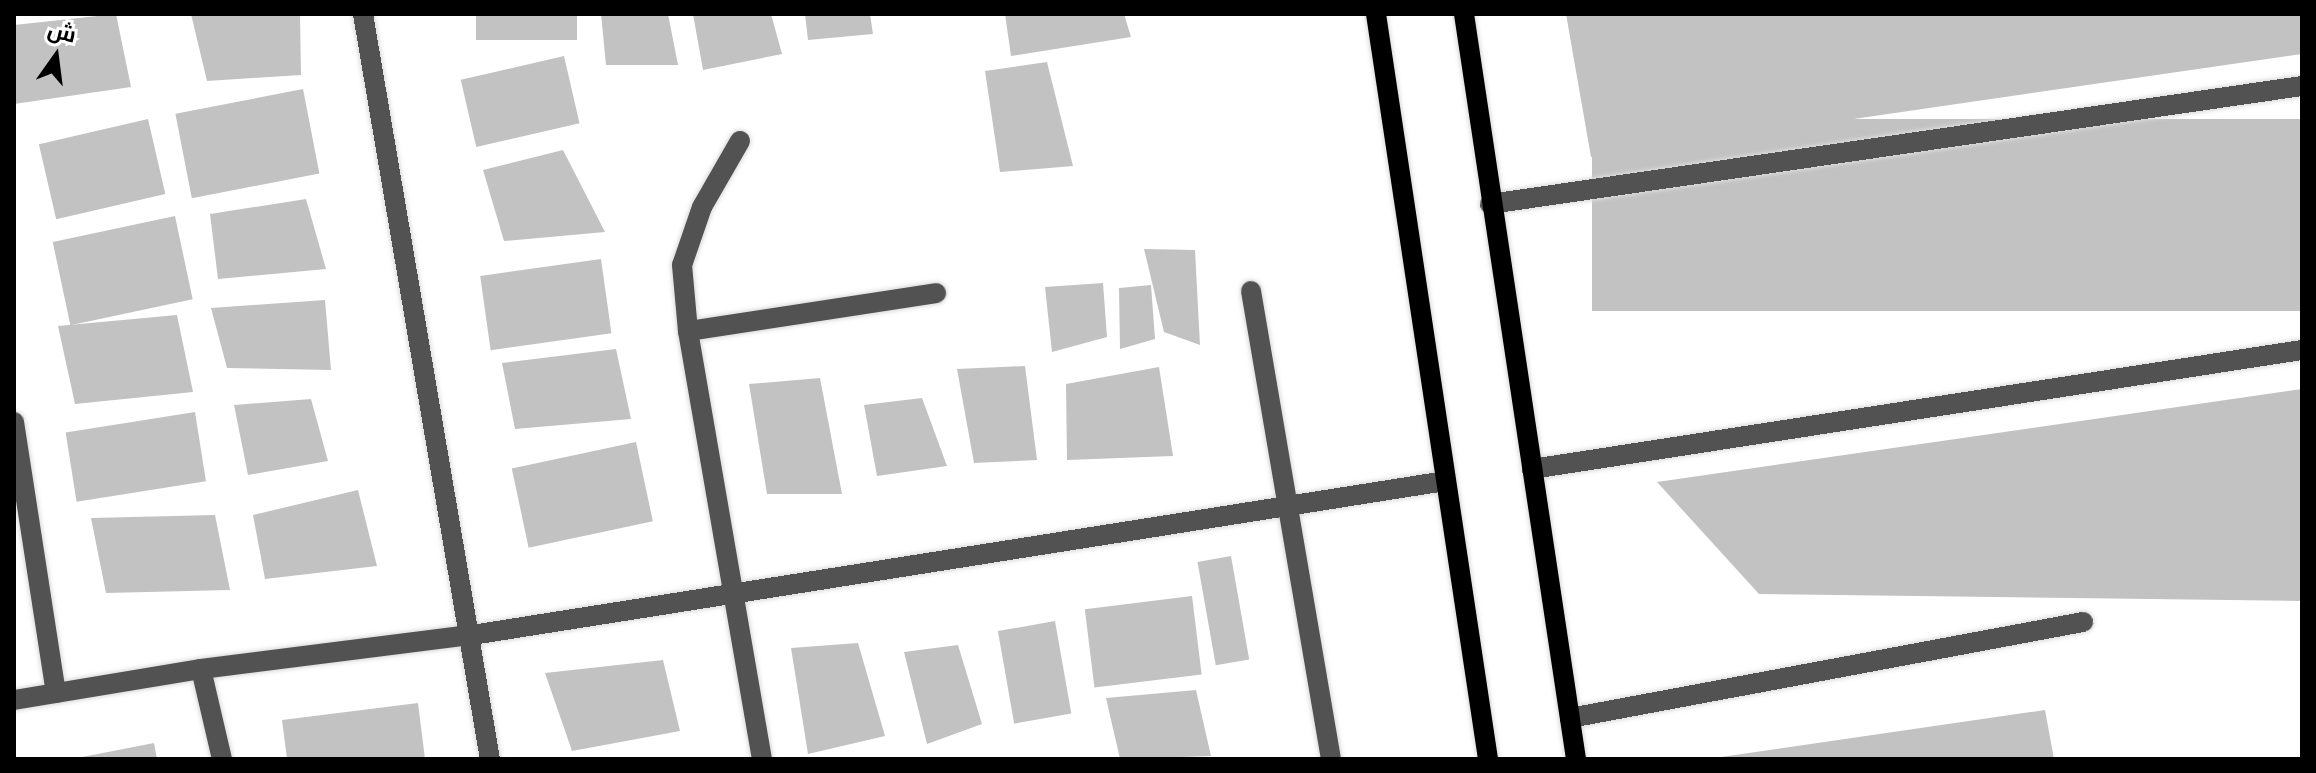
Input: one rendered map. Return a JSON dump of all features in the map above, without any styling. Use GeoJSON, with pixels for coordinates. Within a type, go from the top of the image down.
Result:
{"type":"FeatureCollection","features":[{"type":"Feature","properties":{"kind":"main road"},"geometry":{"type":"LineString","coordinates":[[1376,14],[1488,759]]}},
{"type":"Feature","properties":{"kind":"main road"},"geometry":{"type":"LineString","coordinates":[[1464,14],[1490,204],[1576,759]]}},
{"type":"Feature","properties":{"kind":"street"},"geometry":{"type":"LineString","coordinates":[[363,14],[472,635],[490,759]]}},
{"type":"Feature","properties":{"kind":"street"},"geometry":{"type":"LineString","coordinates":[[1490,204],[2302,86]]}},
{"type":"Feature","properties":{"kind":"street"},"geometry":{"type":"LineString","coordinates":[[740,141],[702,207],[682,265],[688,331],[762,759]]}},
{"type":"Feature","properties":{"kind":"street"},"geometry":{"type":"LineString","coordinates":[[1251,291],[1331,759]]}},
{"type":"Feature","properties":{"kind":"street"},"geometry":{"type":"LineString","coordinates":[[688,331],[936,293]]}},
{"type":"Feature","properties":{"kind":"street"},"geometry":{"type":"LineString","coordinates":[[1532,469],[2302,350]]}},
{"type":"Feature","properties":{"kind":"street"},"geometry":{"type":"LineString","coordinates":[[14,422],[56,693]]}},
{"type":"Feature","properties":{"kind":"street"},"geometry":{"type":"LineString","coordinates":[[14,700],[201,669],[472,635],[1445,481]]}},
{"type":"Feature","properties":{"kind":"street"},"geometry":{"type":"LineString","coordinates":[[1570,718],[2083,622]]}},
{"type":"Feature","properties":{"kind":"street"},"geometry":{"type":"LineString","coordinates":[[201,669],[222,759]]}},
{"type":"Feature","properties":{"kind":"building"},"geometry":{"type":"Polygon","coordinates":[[[116,14],[131,87],[14,104],[14,25],[116,14]]]}},
{"type":"Feature","properties":{"kind":"building"},"geometry":{"type":"Polygon","coordinates":[[[191,14],[300,14],[301,75],[207,81],[191,14]]]}},
{"type":"Feature","properties":{"kind":"building"},"geometry":{"type":"Polygon","coordinates":[[[476,14],[577,14],[577,40],[476,40],[476,14]]]}},
{"type":"Feature","properties":{"kind":"building"},"geometry":{"type":"Polygon","coordinates":[[[601,14],[668,14],[678,65],[606,65],[601,14]]]}},
{"type":"Feature","properties":{"kind":"building"},"geometry":{"type":"Polygon","coordinates":[[[693,14],[771,14],[782,54],[703,70],[693,14]]]}},
{"type":"Feature","properties":{"kind":"building"},"geometry":{"type":"Polygon","coordinates":[[[805,14],[870,14],[873,34],[808,40],[805,14]]]}},
{"type":"Feature","properties":{"kind":"building"},"geometry":{"type":"Polygon","coordinates":[[[1005,14],[1124,14],[1131,37],[1011,56],[1005,14]]]}},
{"type":"Feature","properties":{"kind":"building"},"geometry":{"type":"Polygon","coordinates":[[[1566,14],[2302,14],[2302,54],[1591,157],[1566,14]]]}},
{"type":"Feature","properties":{"kind":"building"},"geometry":{"type":"Polygon","coordinates":[[[564,56],[580,123],[476,147],[461,80],[564,56]]]}},
{"type":"Feature","properties":{"kind":"building"},"geometry":{"type":"Polygon","coordinates":[[[1047,62],[1073,166],[1000,172],[985,71],[1047,62]]]}},
{"type":"Feature","properties":{"kind":"building"},"geometry":{"type":"Polygon","coordinates":[[[303,89],[319,173],[192,198],[175,114],[303,89]]]}},
{"type":"Feature","properties":{"kind":"building"},"geometry":{"type":"Polygon","coordinates":[[[148,119],[165,194],[56,219],[39,144],[148,119]]]}},
{"type":"Feature","properties":{"kind":"building"},"geometry":{"type":"Polygon","coordinates":[[[1592,119],[2302,119],[2302,311],[1592,311],[1592,119]]]}},
{"type":"Feature","properties":{"kind":"building"},"geometry":{"type":"Polygon","coordinates":[[[563,150],[605,232],[504,241],[483,170],[563,150]]]}},
{"type":"Feature","properties":{"kind":"building"},"geometry":{"type":"Polygon","coordinates":[[[306,199],[326,269],[218,279],[210,214],[306,199]]]}},
{"type":"Feature","properties":{"kind":"building"},"geometry":{"type":"Polygon","coordinates":[[[175,216],[193,299],[70,325],[53,242],[175,216]]]}},
{"type":"Feature","properties":{"kind":"building"},"geometry":{"type":"Polygon","coordinates":[[[1144,249],[1195,250],[1200,345],[1164,332],[1144,249]]]}},
{"type":"Feature","properties":{"kind":"building"},"geometry":{"type":"Polygon","coordinates":[[[601,259],[611,333],[491,350],[480,276],[601,259]]]}},
{"type":"Feature","properties":{"kind":"building"},"geometry":{"type":"Polygon","coordinates":[[[1103,283],[1107,337],[1052,352],[1045,287],[1103,283]]]}},
{"type":"Feature","properties":{"kind":"building"},"geometry":{"type":"Polygon","coordinates":[[[1151,285],[1155,339],[1120,349],[1119,288],[1151,285]]]}},
{"type":"Feature","properties":{"kind":"building"},"geometry":{"type":"Polygon","coordinates":[[[325,300],[331,370],[227,368],[211,308],[325,300]]]}},
{"type":"Feature","properties":{"kind":"building"},"geometry":{"type":"Polygon","coordinates":[[[177,315],[193,392],[75,404],[58,326],[177,315]]]}},
{"type":"Feature","properties":{"kind":"building"},"geometry":{"type":"Polygon","coordinates":[[[616,349],[631,419],[515,429],[502,363],[616,349]]]}},
{"type":"Feature","properties":{"kind":"building"},"geometry":{"type":"Polygon","coordinates":[[[1025,366],[1037,460],[974,463],[957,369],[1025,366]]]}},
{"type":"Feature","properties":{"kind":"building"},"geometry":{"type":"Polygon","coordinates":[[[1159,367],[1173,456],[1067,460],[1066,384],[1159,367]]]}},
{"type":"Feature","properties":{"kind":"building"},"geometry":{"type":"Polygon","coordinates":[[[820,378],[842,494],[767,494],[749,384],[820,378]]]}},
{"type":"Feature","properties":{"kind":"building"},"geometry":{"type":"Polygon","coordinates":[[[2302,389],[2302,601],[1759,594],[1657,482],[2302,389]]]}},
{"type":"Feature","properties":{"kind":"building"},"geometry":{"type":"Polygon","coordinates":[[[922,398],[947,466],[877,476],[864,405],[922,398]]]}},
{"type":"Feature","properties":{"kind":"building"},"geometry":{"type":"Polygon","coordinates":[[[311,399],[328,461],[248,475],[234,405],[311,399]]]}},
{"type":"Feature","properties":{"kind":"building"},"geometry":{"type":"Polygon","coordinates":[[[195,412],[206,481],[77,502],[66,432],[195,412]]]}},
{"type":"Feature","properties":{"kind":"building"},"geometry":{"type":"Polygon","coordinates":[[[636,442],[653,521],[529,548],[512,468],[636,442]]]}},
{"type":"Feature","properties":{"kind":"building"},"geometry":{"type":"Polygon","coordinates":[[[358,490],[377,566],[265,579],[253,515],[358,490]]]}},
{"type":"Feature","properties":{"kind":"building"},"geometry":{"type":"Polygon","coordinates":[[[215,515],[230,590],[106,593],[91,518],[215,515]]]}},
{"type":"Feature","properties":{"kind":"building"},"geometry":{"type":"Polygon","coordinates":[[[1231,556],[1249,659],[1216,665],[1198,562],[1231,556]]]}},
{"type":"Feature","properties":{"kind":"building"},"geometry":{"type":"Polygon","coordinates":[[[1192,596],[1202,674],[1094,688],[1085,609],[1192,596]]]}},
{"type":"Feature","properties":{"kind":"building"},"geometry":{"type":"Polygon","coordinates":[[[1055,621],[1071,714],[1014,724],[998,631],[1055,621]]]}},
{"type":"Feature","properties":{"kind":"building"},"geometry":{"type":"Polygon","coordinates":[[[858,643],[885,736],[808,754],[791,648],[858,643]]]}},
{"type":"Feature","properties":{"kind":"building"},"geometry":{"type":"Polygon","coordinates":[[[958,645],[982,724],[927,744],[904,652],[958,645]]]}},
{"type":"Feature","properties":{"kind":"building"},"geometry":{"type":"Polygon","coordinates":[[[663,660],[680,731],[572,751],[545,673],[663,660]]]}},
{"type":"Feature","properties":{"kind":"building"},"geometry":{"type":"Polygon","coordinates":[[[1196,690],[1211,756],[1120,759],[1106,698],[1196,690]]]}},
{"type":"Feature","properties":{"kind":"building"},"geometry":{"type":"Polygon","coordinates":[[[418,703],[425,759],[287,759],[282,720],[418,703]]]}},
{"type":"Feature","properties":{"kind":"building"},"geometry":{"type":"Polygon","coordinates":[[[2045,710],[2054,759],[1721,759],[1721,757],[2045,710]]]}},
{"type":"Feature","properties":{"kind":"building"},"geometry":{"type":"Polygon","coordinates":[[[154,743],[157,759],[77,759],[77,758],[154,743]]]}}]}
